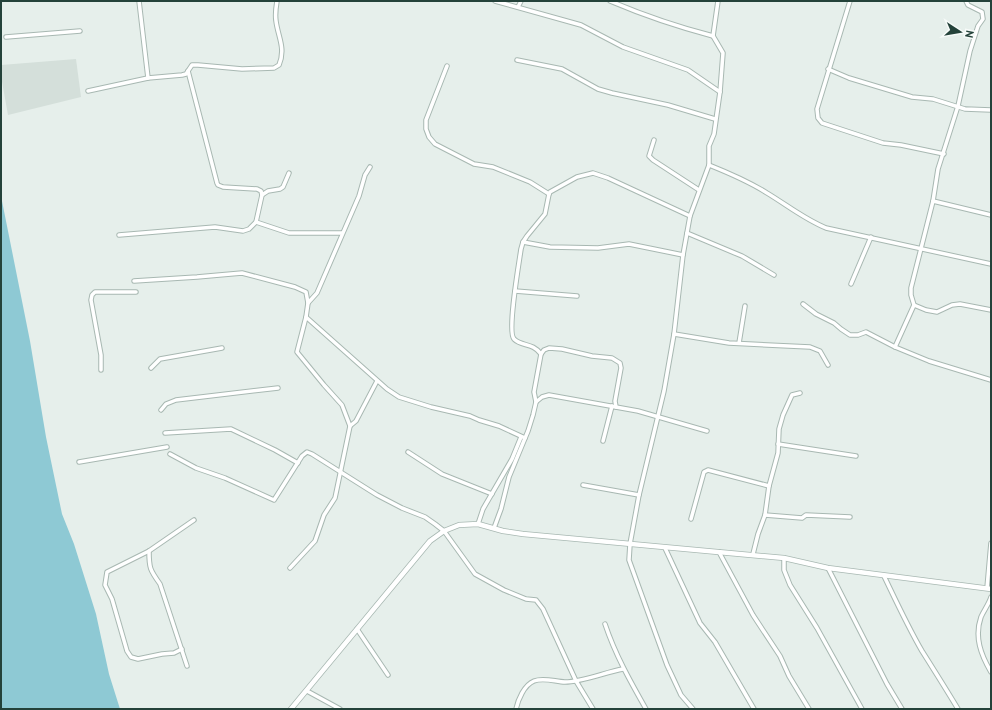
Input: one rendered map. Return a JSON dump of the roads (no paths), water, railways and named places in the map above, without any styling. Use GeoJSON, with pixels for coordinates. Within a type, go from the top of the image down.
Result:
{"type":"FeatureCollection","features":[{"type":"Feature","properties":{"kind":"street"},"geometry":{"type":"LineString","coordinates":[[139,1],[148,78]]}},
{"type":"Feature","properties":{"kind":"street"},"geometry":{"type":"LineString","coordinates":[[88,91],[148,78],[182,75],[186,74],[192,65],[242,69],[274,68],[279,66],[282,44],[276,21],[277,1]]}},
{"type":"Feature","properties":{"kind":"street"},"geometry":{"type":"LineString","coordinates":[[495,1],[581,25],[623,47],[688,70],[720,92]]}},
{"type":"Feature","properties":{"kind":"street"},"geometry":{"type":"LineString","coordinates":[[518,7],[521,1]]}},
{"type":"Feature","properties":{"kind":"street"},"geometry":{"type":"LineString","coordinates":[[610,1],[626,8],[713,36]]}},
{"type":"Feature","properties":{"kind":"street"},"geometry":{"type":"LineString","coordinates":[[693,709],[681,695],[667,665],[629,560],[630,544],[639,495],[664,391],[674,334],[683,255],[690,216],[709,165],[709,146],[714,134],[720,92],[723,53],[713,36],[718,1]]}},
{"type":"Feature","properties":{"kind":"street"},"geometry":{"type":"LineString","coordinates":[[850,1],[817,109],[818,118],[822,123],[883,143],[901,145],[944,154]]}},
{"type":"Feature","properties":{"kind":"street"},"geometry":{"type":"LineString","coordinates":[[895,347],[914,305],[911,295],[911,288],[933,201],[938,169],[958,106],[970,51],[978,26],[983,19],[982,12],[968,5],[966,1]]}},
{"type":"Feature","properties":{"kind":"street"},"geometry":{"type":"LineString","coordinates":[[6,37],[80,31]]}},
{"type":"Feature","properties":{"kind":"street"},"geometry":{"type":"LineString","coordinates":[[517,60],[562,70],[598,89],[668,104],[715,119]]}},
{"type":"Feature","properties":{"kind":"street"},"geometry":{"type":"LineString","coordinates":[[447,66],[426,120],[426,130],[429,137],[436,144],[474,164],[493,167],[530,182],[549,194]]}},
{"type":"Feature","properties":{"kind":"street"},"geometry":{"type":"LineString","coordinates":[[828,69],[849,78],[904,95],[933,99],[965,109],[991,110]]}},
{"type":"Feature","properties":{"kind":"street"},"geometry":{"type":"LineString","coordinates":[[118,235],[216,227],[243,230],[250,229],[256,222],[262,195],[258,189],[223,187],[218,185],[188,71]]}},
{"type":"Feature","properties":{"kind":"street"},"geometry":{"type":"LineString","coordinates":[[654,140],[649,156],[699,190]]}},
{"type":"Feature","properties":{"kind":"street"},"geometry":{"type":"LineString","coordinates":[[709,165],[736,176],[767,193],[810,221],[826,228],[991,264]]}},
{"type":"Feature","properties":{"kind":"street"},"geometry":{"type":"LineString","coordinates":[[308,303],[317,293],[359,196],[365,175],[370,167]]}},
{"type":"Feature","properties":{"kind":"street"},"geometry":{"type":"LineString","coordinates":[[262,195],[268,191],[283,187],[289,173]]}},
{"type":"Feature","properties":{"kind":"street"},"geometry":{"type":"LineString","coordinates":[[541,354],[537,349],[530,345],[520,343],[513,338],[512,313],[520,249],[523,242],[545,214],[550,192],[577,177],[593,173],[608,178],[690,216]]}},
{"type":"Feature","properties":{"kind":"street"},"geometry":{"type":"LineString","coordinates":[[933,201],[991,215]]}},
{"type":"Feature","properties":{"kind":"street"},"geometry":{"type":"LineString","coordinates":[[256,222],[289,233],[342,233]]}},
{"type":"Feature","properties":{"kind":"street"},"geometry":{"type":"LineString","coordinates":[[687,233],[742,256],[774,275]]}},
{"type":"Feature","properties":{"kind":"street"},"geometry":{"type":"LineString","coordinates":[[851,284],[871,237]]}},
{"type":"Feature","properties":{"kind":"street"},"geometry":{"type":"LineString","coordinates":[[523,242],[550,247],[598,248],[629,244],[683,255]]}},
{"type":"Feature","properties":{"kind":"street"},"geometry":{"type":"LineString","coordinates":[[134,281],[197,277],[242,272],[295,287],[306,292],[308,303],[306,317],[297,352],[342,405],[350,426],[335,498],[324,515],[314,541],[290,568]]}},
{"type":"Feature","properties":{"kind":"street"},"geometry":{"type":"LineString","coordinates":[[101,370],[101,355],[91,300],[92,295],[95,292],[136,292]]}},
{"type":"Feature","properties":{"kind":"street"},"geometry":{"type":"LineString","coordinates":[[515,292],[577,296]]}},
{"type":"Feature","properties":{"kind":"street"},"geometry":{"type":"LineString","coordinates":[[803,304],[816,314],[834,323],[850,334],[858,335],[866,332],[895,347],[929,361],[991,380]]}},
{"type":"Feature","properties":{"kind":"street"},"geometry":{"type":"LineString","coordinates":[[914,305],[926,310],[937,312],[952,305],[960,304],[991,310]]}},
{"type":"Feature","properties":{"kind":"street"},"geometry":{"type":"LineString","coordinates":[[739,343],[745,306]]}},
{"type":"Feature","properties":{"kind":"street"},"geometry":{"type":"LineString","coordinates":[[306,317],[386,389],[399,397],[431,407],[470,416],[516,433],[523,438]]}},
{"type":"Feature","properties":{"kind":"street"},"geometry":{"type":"LineString","coordinates":[[674,334],[739,343],[810,347],[820,351],[828,365]]}},
{"type":"Feature","properties":{"kind":"street"},"geometry":{"type":"LineString","coordinates":[[536,402],[534,392],[541,354],[544,350],[553,347],[592,356],[612,358],[618,361],[621,368],[614,407],[603,441]]}},
{"type":"Feature","properties":{"kind":"street"},"geometry":{"type":"LineString","coordinates":[[151,368],[160,359],[222,348]]}},
{"type":"Feature","properties":{"kind":"street"},"geometry":{"type":"LineString","coordinates":[[350,426],[356,421],[377,381]]}},
{"type":"Feature","properties":{"kind":"street"},"geometry":{"type":"LineString","coordinates":[[161,410],[166,404],[176,400],[278,388]]}},
{"type":"Feature","properties":{"kind":"street"},"geometry":{"type":"LineString","coordinates":[[494,528],[501,509],[509,477],[536,402],[542,397],[549,394],[638,411],[707,431]]}},
{"type":"Feature","properties":{"kind":"street"},"geometry":{"type":"LineString","coordinates":[[753,554],[765,515],[769,486],[778,453],[780,429],[792,395],[800,394]]}},
{"type":"Feature","properties":{"kind":"street"},"geometry":{"type":"LineString","coordinates":[[166,433],[230,428],[298,463]]}},
{"type":"Feature","properties":{"kind":"street"},"geometry":{"type":"LineString","coordinates":[[478,524],[483,509],[523,438]]}},
{"type":"Feature","properties":{"kind":"street"},"geometry":{"type":"LineString","coordinates":[[778,444],[856,456]]}},
{"type":"Feature","properties":{"kind":"street"},"geometry":{"type":"LineString","coordinates":[[79,462],[167,447]]}},
{"type":"Feature","properties":{"kind":"street"},"geometry":{"type":"LineString","coordinates":[[170,454],[196,468],[225,478],[274,500],[302,456],[307,452],[402,508],[425,517],[444,530],[475,574],[504,590],[526,599],[536,600],[543,609],[576,681],[593,709]]}},
{"type":"Feature","properties":{"kind":"street"},"geometry":{"type":"LineString","coordinates":[[408,452],[442,474],[492,494]]}},
{"type":"Feature","properties":{"kind":"street"},"geometry":{"type":"LineString","coordinates":[[691,519],[704,472],[708,470],[769,486]]}},
{"type":"Feature","properties":{"kind":"street"},"geometry":{"type":"LineString","coordinates":[[583,485],[639,495]]}},
{"type":"Feature","properties":{"kind":"street"},"geometry":{"type":"LineString","coordinates":[[765,515],[802,518],[806,515],[850,517]]}},
{"type":"Feature","properties":{"kind":"street"},"geometry":{"type":"LineString","coordinates":[[182,649],[174,653],[138,659],[131,657],[127,651],[112,600],[105,585],[105,577],[107,572],[149,551],[194,520]]}},
{"type":"Feature","properties":{"kind":"street"},"geometry":{"type":"LineString","coordinates":[[292,709],[430,541],[444,530],[459,525],[478,524],[523,534],[665,548],[753,554],[784,558],[828,568],[989,588],[991,543]]}},
{"type":"Feature","properties":{"kind":"street"},"geometry":{"type":"LineString","coordinates":[[665,548],[700,623],[715,642],[754,709]]}},
{"type":"Feature","properties":{"kind":"street"},"geometry":{"type":"LineString","coordinates":[[149,551],[149,562],[152,573],[160,584],[187,666]]}},
{"type":"Feature","properties":{"kind":"street"},"geometry":{"type":"LineString","coordinates":[[719,552],[753,614],[780,656],[789,676],[809,709]]}},
{"type":"Feature","properties":{"kind":"street"},"geometry":{"type":"LineString","coordinates":[[784,558],[784,570],[790,585],[817,628],[862,709]]}},
{"type":"Feature","properties":{"kind":"street"},"geometry":{"type":"LineString","coordinates":[[828,568],[887,684],[902,709]]}},
{"type":"Feature","properties":{"kind":"street"},"geometry":{"type":"LineString","coordinates":[[884,576],[915,637],[958,709]]}},
{"type":"Feature","properties":{"kind":"street"},"geometry":{"type":"LineString","coordinates":[[991,597],[979,626],[978,641],[981,654],[991,672]]}},
{"type":"Feature","properties":{"kind":"street"},"geometry":{"type":"LineString","coordinates":[[605,624],[611,643],[623,669],[646,709]]}},
{"type":"Feature","properties":{"kind":"street"},"geometry":{"type":"LineString","coordinates":[[357,629],[388,675]]}},
{"type":"Feature","properties":{"kind":"street"},"geometry":{"type":"LineString","coordinates":[[516,709],[521,695],[534,681],[576,681],[609,671],[623,669]]}},
{"type":"Feature","properties":{"kind":"street"},"geometry":{"type":"LineString","coordinates":[[307,691],[340,709]]}},
{"type":"Feature","properties":{"kind":"water"},"geometry":{"type":"Polygon","coordinates":[[[1,196],[30,341],[46,437],[62,514],[74,544],[96,614],[109,674],[120,709],[1,709],[1,196]]]}}]}
